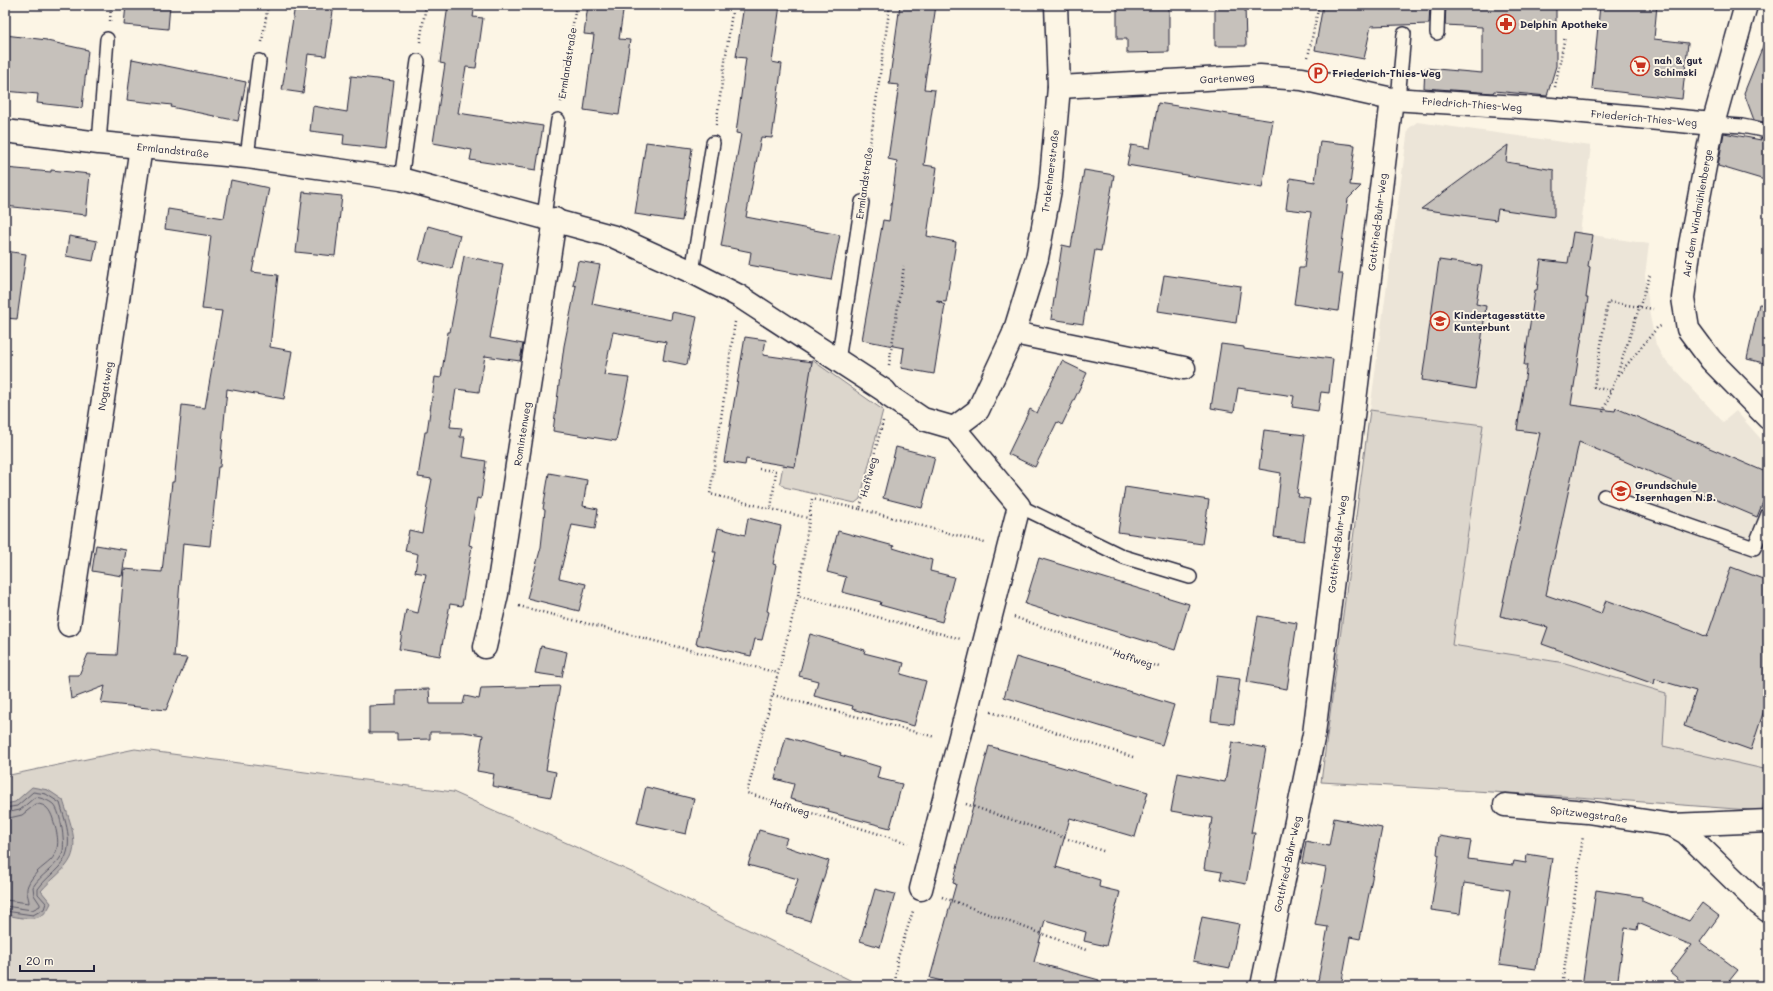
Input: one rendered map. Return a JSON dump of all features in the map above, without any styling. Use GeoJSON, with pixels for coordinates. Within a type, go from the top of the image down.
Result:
{"type":"FeatureCollection","features":[{"type":"Feature","properties":{"kind":"street","name":"Trakehnerstraße"},"geometry":{"type":"LineString","coordinates":[[954,428],[978,410],[1014,333],[1037,258],[1050,190],[1060,87],[1056,5]]}},
{"type":"Feature","properties":{"kind":"street","name":"Auf dem Windmühlenberge"},"geometry":{"type":"LineString","coordinates":[[1746,5],[1713,124],[1690,245],[1683,298],[1688,329],[1711,360],[1768,418]]}},
{"type":"Feature","properties":{"kind":"street","name":"Gartenweg"},"geometry":{"type":"LineString","coordinates":[[1060,87],[1260,76],[1302,79],[1395,99]]}},
{"type":"Feature","properties":{"kind":"street","name":"Friedrich-Thies-Weg"},"geometry":{"type":"LineString","coordinates":[[1395,99],[1551,109]]}},
{"type":"Feature","properties":{"kind":"street","name":"Gottfried-Buhr-Weg"},"geometry":{"type":"LineString","coordinates":[[1262,986],[1314,734],[1395,99]]}},
{"type":"Feature","properties":{"kind":"street","name":"Friederich-Thies-Weg"},"geometry":{"type":"LineString","coordinates":[[1551,109],[1713,124]]}},
{"type":"Feature","properties":{"kind":"street","name":"Ermlandstraße"},"geometry":{"type":"LineString","coordinates":[[5,131],[99,143],[246,157],[401,179],[615,237],[692,272],[739,296],[781,322],[923,419],[954,428]]}},
{"type":"Feature","properties":{"kind":"street","name":"Nogatweg"},"geometry":{"type":"LineString","coordinates":[[69,626],[141,147]]}},
{"type":"Feature","properties":{"kind":"street","name":"Romintenweg"},"geometry":{"type":"LineString","coordinates":[[485,647],[496,600],[549,218]]}},
{"type":"Feature","properties":{"kind":"street"},"geometry":{"type":"LineString","coordinates":[[1014,333],[1184,368]]}},
{"type":"Feature","properties":{"kind":"street"},"geometry":{"type":"LineString","coordinates":[[921,889],[968,704],[994,610],[1019,506],[954,428]]}},
{"type":"Feature","properties":{"kind":"street","name":"Spitzwegstraße"},"geometry":{"type":"LineString","coordinates":[[1505,805],[1587,812],[1672,825],[1768,821]]}},
{"type":"Feature","properties":{"kind":"street","name":"Spitzwegstraße"},"geometry":{"type":"LineString","coordinates":[[1672,825],[1686,833],[1765,902]]}},
{"type":"Feature","properties":{"kind":"lane"},"geometry":{"type":"LineString","coordinates":[[1437,33],[1438,5]]}},
{"type":"Feature","properties":{"kind":"lane"},"geometry":{"type":"LineString","coordinates":[[1395,99],[1404,34]]}},
{"type":"Feature","properties":{"kind":"lane"},"geometry":{"type":"LineString","coordinates":[[99,143],[107,39]]}},
{"type":"Feature","properties":{"kind":"lane"},"geometry":{"type":"LineString","coordinates":[[246,157],[259,61]]}},
{"type":"Feature","properties":{"kind":"lane"},"geometry":{"type":"LineString","coordinates":[[401,179],[418,61]]}},
{"type":"Feature","properties":{"kind":"lane"},"geometry":{"type":"LineString","coordinates":[[549,218],[558,120]]}},
{"type":"Feature","properties":{"kind":"lane"},"geometry":{"type":"LineString","coordinates":[[1713,124],[1742,126],[1768,131]]}},
{"type":"Feature","properties":{"kind":"lane"},"geometry":{"type":"LineString","coordinates":[[692,272],[713,143]]}},
{"type":"Feature","properties":{"kind":"lane","name":"Ermlandstraße"},"geometry":{"type":"LineString","coordinates":[[838,361],[862,202]]}},
{"type":"Feature","properties":{"kind":"lane"},"geometry":{"type":"LineString","coordinates":[[1604,496],[1754,548],[1768,514]]}},
{"type":"Feature","properties":{"kind":"lane"},"geometry":{"type":"LineString","coordinates":[[1019,506],[1124,557],[1190,578]]}},
{"type":"Feature","properties":{"kind":"path"},"geometry":{"type":"LineString","coordinates":[[259,61],[268,5]]}},
{"type":"Feature","properties":{"kind":"path"},"geometry":{"type":"LineString","coordinates":[[418,61],[426,5]]}},
{"type":"Feature","properties":{"kind":"path","name":"Ermlandstraße"},"geometry":{"type":"LineString","coordinates":[[558,120],[576,5]]}},
{"type":"Feature","properties":{"kind":"path"},"geometry":{"type":"LineString","coordinates":[[713,143],[733,5]]}},
{"type":"Feature","properties":{"kind":"path","name":"Ermlandstraße"},"geometry":{"type":"LineString","coordinates":[[862,202],[890,5]]}},
{"type":"Feature","properties":{"kind":"path"},"geometry":{"type":"LineString","coordinates":[[1309,48],[1319,5]]}},
{"type":"Feature","properties":{"kind":"path"},"geometry":{"type":"LineString","coordinates":[[1551,109],[1565,36]]}},
{"type":"Feature","properties":{"kind":"path"},"geometry":{"type":"LineString","coordinates":[[887,393],[904,266]]}},
{"type":"Feature","properties":{"kind":"path"},"geometry":{"type":"LineString","coordinates":[[1603,412],[1616,378],[1650,275]]}},
{"type":"Feature","properties":{"kind":"path"},"geometry":{"type":"LineString","coordinates":[[739,296],[710,494],[808,518]]}},
{"type":"Feature","properties":{"kind":"path"},"geometry":{"type":"LineString","coordinates":[[1610,391],[1594,387],[1608,302],[1653,309]]}},
{"type":"Feature","properties":{"kind":"path"},"geometry":{"type":"LineString","coordinates":[[1616,378],[1657,328],[1686,315]]}},
{"type":"Feature","properties":{"kind":"path","name":"Haffweg"},"geometry":{"type":"LineString","coordinates":[[887,393],[860,509],[812,500],[808,518],[798,596],[747,793],[931,850]]}},
{"type":"Feature","properties":{"kind":"path"},"geometry":{"type":"LineString","coordinates":[[759,468],[776,471],[771,509]]}},
{"type":"Feature","properties":{"kind":"path"},"geometry":{"type":"LineString","coordinates":[[860,509],[1009,549]]}},
{"type":"Feature","properties":{"kind":"path"},"geometry":{"type":"LineString","coordinates":[[798,596],[985,645]]}},
{"type":"Feature","properties":{"kind":"path"},"geometry":{"type":"LineString","coordinates":[[496,600],[778,673]]}},
{"type":"Feature","properties":{"kind":"path","name":"Haffweg"},"geometry":{"type":"LineString","coordinates":[[994,610],[1159,667]]}},
{"type":"Feature","properties":{"kind":"path"},"geometry":{"type":"LineString","coordinates":[[773,694],[959,743]]}},
{"type":"Feature","properties":{"kind":"path"},"geometry":{"type":"LineString","coordinates":[[968,704],[1133,757]]}},
{"type":"Feature","properties":{"kind":"path"},"geometry":{"type":"LineString","coordinates":[[945,796],[1106,852]]}},
{"type":"Feature","properties":{"kind":"path"},"geometry":{"type":"LineString","coordinates":[[1562,986],[1587,812]]}},
{"type":"Feature","properties":{"kind":"path"},"geometry":{"type":"LineString","coordinates":[[894,986],[897,960],[921,889],[1086,950]]}},
{"type":"Feature","properties":{"kind":"shaded area","name":"Grundschule Isernhagen N.B."},"geometry":{"type":"Polygon","coordinates":[[[1417,122],[1591,146],[1580,233],[1649,244],[1645,275],[1650,316],[1656,345],[1662,356],[1723,422],[1736,411],[1768,447],[1768,770],[1663,746],[1666,693],[1565,663],[1452,645],[1483,425],[1370,410],[1408,129],[1417,122]]]}},
{"type":"Feature","properties":{"kind":"shaded area"},"geometry":{"type":"Polygon","coordinates":[[[812,360],[883,410],[860,499],[855,503],[784,487],[780,482],[783,465],[795,467],[812,360]]]}},
{"type":"Feature","properties":{"kind":"shaded area"},"geometry":{"type":"Polygon","coordinates":[[[1370,410],[1483,425],[1452,645],[1565,663],[1666,693],[1663,746],[1768,770],[1768,781],[1762,811],[1577,797],[1321,782],[1370,410]]]}},
{"type":"Feature","properties":{"kind":"shaded area"},"geometry":{"type":"Polygon","coordinates":[[[135,749],[453,792],[636,874],[862,986],[5,986],[5,776],[135,749]]]}},
{"type":"Feature","properties":{"kind":"water"},"geometry":{"type":"Polygon","coordinates":[[[32,787],[48,790],[63,800],[72,829],[74,844],[71,858],[68,863],[41,891],[51,903],[47,910],[43,915],[38,917],[26,918],[5,915],[5,804],[15,802],[32,787]]]}},
{"type":"Feature","properties":{"kind":"building"},"geometry":{"type":"Polygon","coordinates":[[[126,5],[170,5],[168,29],[124,25],[126,5]]]}},
{"type":"Feature","properties":{"kind":"building"},"geometry":{"type":"Polygon","coordinates":[[[295,5],[334,5],[326,56],[308,54],[303,93],[282,90],[295,5]]]}},
{"type":"Feature","properties":{"kind":"building"},"geometry":{"type":"Polygon","coordinates":[[[448,5],[475,5],[473,17],[483,18],[476,68],[466,67],[458,113],[543,126],[536,170],[470,160],[472,150],[433,143],[445,64],[440,63],[448,5]]]}},
{"type":"Feature","properties":{"kind":"building"},"geometry":{"type":"Polygon","coordinates":[[[588,5],[624,5],[619,39],[630,40],[619,115],[584,110],[594,35],[584,34],[588,5]]]}},
{"type":"Feature","properties":{"kind":"building"},"geometry":{"type":"Polygon","coordinates":[[[744,5],[780,5],[772,62],[782,64],[772,138],[761,137],[746,217],[840,235],[831,280],[749,265],[751,252],[721,246],[741,134],[736,133],[746,58],[736,57],[744,5]]]}},
{"type":"Feature","properties":{"kind":"building"},"geometry":{"type":"Polygon","coordinates":[[[900,5],[936,5],[924,89],[935,90],[924,165],[937,167],[927,236],[956,242],[946,302],[936,301],[945,305],[934,374],[901,368],[904,348],[862,340],[883,220],[889,221],[897,161],[888,159],[899,85],[889,84],[900,5]]]}},
{"type":"Feature","properties":{"kind":"building"},"geometry":{"type":"Polygon","coordinates":[[[1117,5],[1169,5],[1169,52],[1127,53],[1127,39],[1117,39],[1117,5]]]}},
{"type":"Feature","properties":{"kind":"building"},"geometry":{"type":"Polygon","coordinates":[[[1215,5],[1245,5],[1246,46],[1215,46],[1215,5]]]}},
{"type":"Feature","properties":{"kind":"building"},"geometry":{"type":"Polygon","coordinates":[[[1323,5],[1430,5],[1429,24],[1371,26],[1364,59],[1315,50],[1323,5]]]}},
{"type":"Feature","properties":{"kind":"building"},"geometry":{"type":"Polygon","coordinates":[[[1446,5],[1556,7],[1556,66],[1547,96],[1494,91],[1493,93],[1424,88],[1425,68],[1482,73],[1482,27],[1445,25],[1446,5]]]}},
{"type":"Feature","properties":{"kind":"building","name":"nah & gut Schimski"},"geometry":{"type":"Polygon","coordinates":[[[1600,5],[1657,5],[1654,39],[1688,43],[1682,99],[1592,89],[1600,5]]]}},
{"type":"Feature","properties":{"kind":"building"},"geometry":{"type":"Polygon","coordinates":[[[5,35],[47,40],[88,50],[82,108],[37,103],[38,94],[5,91],[5,35]]]}},
{"type":"Feature","properties":{"kind":"building"},"geometry":{"type":"Polygon","coordinates":[[[1767,36],[1768,123],[1754,120],[1744,93],[1767,36]]]}},
{"type":"Feature","properties":{"kind":"building"},"geometry":{"type":"Polygon","coordinates":[[[132,59],[246,82],[238,121],[171,107],[172,105],[127,100],[132,59]]]}},
{"type":"Feature","properties":{"kind":"building"},"geometry":{"type":"Polygon","coordinates":[[[351,76],[394,81],[386,149],[343,144],[344,135],[310,131],[313,106],[347,112],[351,76]]]}},
{"type":"Feature","properties":{"kind":"building"},"geometry":{"type":"Polygon","coordinates":[[[1158,103],[1273,121],[1262,188],[1127,165],[1131,145],[1150,148],[1158,103]]]}},
{"type":"Feature","properties":{"kind":"building"},"geometry":{"type":"Polygon","coordinates":[[[1724,133],[1761,140],[1760,138],[1768,139],[1768,181],[1718,166],[1724,133]]]}},
{"type":"Feature","properties":{"kind":"building"},"geometry":{"type":"Polygon","coordinates":[[[1320,141],[1355,145],[1350,185],[1361,186],[1348,199],[1338,274],[1343,274],[1338,311],[1294,304],[1299,268],[1304,268],[1311,212],[1286,209],[1290,178],[1315,182],[1320,141]]]}},
{"type":"Feature","properties":{"kind":"building"},"geometry":{"type":"Polygon","coordinates":[[[646,142],[692,148],[682,221],[635,214],[646,142]]]}},
{"type":"Feature","properties":{"kind":"building"},"geometry":{"type":"Polygon","coordinates":[[[1508,145],[1506,162],[1554,170],[1554,217],[1498,209],[1496,220],[1421,209],[1508,145]]]}},
{"type":"Feature","properties":{"kind":"building"},"geometry":{"type":"Polygon","coordinates":[[[5,168],[51,172],[51,170],[90,174],[86,215],[5,206],[5,168]]]}},
{"type":"Feature","properties":{"kind":"building"},"geometry":{"type":"Polygon","coordinates":[[[1084,170],[1114,175],[1101,251],[1095,250],[1083,324],[1051,319],[1062,245],[1071,247],[1084,170]]]}},
{"type":"Feature","properties":{"kind":"building"},"geometry":{"type":"Polygon","coordinates":[[[231,180],[269,188],[252,272],[278,275],[270,347],[292,351],[284,399],[227,389],[220,467],[218,467],[210,546],[183,543],[174,657],[187,658],[166,710],[101,703],[105,686],[71,699],[68,675],[79,675],[88,654],[117,655],[124,569],[162,572],[172,482],[174,482],[182,405],[205,408],[222,311],[202,309],[211,236],[165,229],[168,209],[224,218],[231,180]]]}},
{"type":"Feature","properties":{"kind":"building"},"geometry":{"type":"Polygon","coordinates":[[[303,192],[342,196],[335,256],[296,252],[303,192]]]}},
{"type":"Feature","properties":{"kind":"building"},"geometry":{"type":"Polygon","coordinates":[[[428,226],[460,235],[452,269],[419,261],[428,226]]]}},
{"type":"Feature","properties":{"kind":"building"},"geometry":{"type":"Polygon","coordinates":[[[1573,232],[1593,235],[1588,266],[1590,267],[1586,298],[1588,298],[1571,405],[1615,411],[1616,408],[1768,473],[1768,490],[1757,517],[1579,442],[1546,595],[1601,614],[1606,600],[1707,637],[1731,567],[1768,581],[1768,698],[1751,750],[1684,726],[1696,691],[1655,679],[1654,684],[1542,644],[1548,627],[1500,616],[1540,433],[1517,430],[1527,365],[1524,365],[1535,290],[1537,290],[1541,260],[1568,263],[1573,232]]]}},
{"type":"Feature","properties":{"kind":"building"},"geometry":{"type":"Polygon","coordinates":[[[69,236],[97,241],[93,261],[66,256],[69,236]]]}},
{"type":"Feature","properties":{"kind":"building"},"geometry":{"type":"Polygon","coordinates":[[[5,251],[26,254],[17,319],[5,318],[5,251]]]}},
{"type":"Feature","properties":{"kind":"building"},"geometry":{"type":"Polygon","coordinates":[[[464,256],[503,264],[490,338],[523,344],[520,361],[485,356],[479,392],[456,389],[450,427],[462,428],[460,437],[465,437],[462,457],[486,461],[481,499],[477,498],[469,545],[472,546],[462,606],[450,604],[440,656],[399,649],[406,610],[418,613],[426,574],[415,572],[418,554],[405,551],[409,530],[422,533],[432,479],[418,477],[425,432],[427,432],[435,377],[441,378],[448,332],[450,332],[464,256]]]}},
{"type":"Feature","properties":{"kind":"building"},"geometry":{"type":"Polygon","coordinates":[[[1439,260],[1482,266],[1476,304],[1486,306],[1475,389],[1422,380],[1439,260]]]}},
{"type":"Feature","properties":{"kind":"building"},"geometry":{"type":"Polygon","coordinates":[[[578,261],[600,265],[592,304],[671,320],[672,312],[697,317],[687,365],[663,360],[666,342],[613,332],[604,375],[629,378],[616,441],[553,431],[564,346],[576,286],[573,285],[578,261]]]}},
{"type":"Feature","properties":{"kind":"building"},"geometry":{"type":"Polygon","coordinates":[[[1164,275],[1241,286],[1236,323],[1158,311],[1164,275]]]}},
{"type":"Feature","properties":{"kind":"building"},"geometry":{"type":"Polygon","coordinates":[[[1759,304],[1768,305],[1768,364],[1747,359],[1759,304]]]}},
{"type":"Feature","properties":{"kind":"building"},"geometry":{"type":"Polygon","coordinates":[[[745,337],[766,340],[763,355],[812,362],[795,467],[746,459],[745,465],[724,462],[745,337]]]}},
{"type":"Feature","properties":{"kind":"building"},"geometry":{"type":"Polygon","coordinates":[[[1221,344],[1300,357],[1300,355],[1333,359],[1329,393],[1321,392],[1318,411],[1292,407],[1294,396],[1238,388],[1234,412],[1211,408],[1221,344]]]}},
{"type":"Feature","properties":{"kind":"building"},"geometry":{"type":"Polygon","coordinates":[[[1062,361],[1087,373],[1062,425],[1057,422],[1035,467],[1008,454],[1030,409],[1037,413],[1062,361]]]}},
{"type":"Feature","properties":{"kind":"building"},"geometry":{"type":"Polygon","coordinates":[[[1264,430],[1305,435],[1297,493],[1299,494],[1298,497],[1310,499],[1304,541],[1274,537],[1281,473],[1259,469],[1264,430]]]}},
{"type":"Feature","properties":{"kind":"building"},"geometry":{"type":"Polygon","coordinates":[[[896,447],[935,457],[922,508],[883,498],[896,447]]]}},
{"type":"Feature","properties":{"kind":"building"},"geometry":{"type":"Polygon","coordinates":[[[549,473],[587,480],[583,506],[598,509],[595,529],[572,525],[559,578],[586,584],[579,611],[527,598],[541,547],[545,510],[543,509],[549,473]]]}},
{"type":"Feature","properties":{"kind":"building"},"geometry":{"type":"Polygon","coordinates":[[[1125,487],[1209,500],[1202,544],[1118,532],[1125,487]]]}},
{"type":"Feature","properties":{"kind":"building"},"geometry":{"type":"Polygon","coordinates":[[[748,518],[781,526],[773,564],[776,565],[767,611],[769,612],[762,640],[755,639],[751,656],[696,644],[716,552],[713,552],[718,528],[745,535],[748,518]]]}},
{"type":"Feature","properties":{"kind":"building"},"geometry":{"type":"Polygon","coordinates":[[[838,531],[894,546],[893,548],[932,560],[930,571],[954,577],[942,622],[880,605],[881,602],[842,592],[846,577],[827,572],[838,531]]]}},
{"type":"Feature","properties":{"kind":"building"},"geometry":{"type":"Polygon","coordinates":[[[96,545],[126,550],[122,576],[92,571],[96,545]]]}},
{"type":"Feature","properties":{"kind":"building"},"geometry":{"type":"Polygon","coordinates":[[[1039,558],[1189,604],[1175,650],[1025,604],[1039,558]]]}},
{"type":"Feature","properties":{"kind":"building"},"geometry":{"type":"Polygon","coordinates":[[[1258,616],[1297,623],[1287,689],[1247,682],[1258,616]]]}},
{"type":"Feature","properties":{"kind":"building"},"geometry":{"type":"Polygon","coordinates":[[[810,634],[865,650],[864,653],[904,663],[901,674],[926,681],[914,726],[852,709],[853,706],[814,696],[818,681],[799,676],[810,634]]]}},
{"type":"Feature","properties":{"kind":"building"},"geometry":{"type":"Polygon","coordinates":[[[541,646],[567,652],[562,677],[535,673],[541,646]]]}},
{"type":"Feature","properties":{"kind":"building"},"geometry":{"type":"Polygon","coordinates":[[[1016,657],[1174,705],[1162,745],[1004,697],[1016,657]]]}},
{"type":"Feature","properties":{"kind":"building"},"geometry":{"type":"Polygon","coordinates":[[[1217,676],[1240,679],[1234,724],[1211,721],[1217,676]]]}},
{"type":"Feature","properties":{"kind":"building"},"geometry":{"type":"Polygon","coordinates":[[[560,686],[546,770],[556,772],[551,797],[492,786],[494,774],[477,771],[483,735],[463,732],[430,732],[430,739],[397,740],[397,733],[369,733],[369,706],[396,705],[396,690],[429,689],[430,704],[463,704],[465,696],[479,699],[481,688],[560,686]]]}},
{"type":"Feature","properties":{"kind":"building"},"geometry":{"type":"Polygon","coordinates":[[[786,737],[841,753],[840,755],[880,767],[877,778],[902,784],[890,828],[828,812],[829,809],[790,799],[794,784],[775,779],[786,737]]]}},
{"type":"Feature","properties":{"kind":"building"},"geometry":{"type":"Polygon","coordinates":[[[1232,742],[1266,748],[1251,833],[1255,833],[1246,884],[1220,879],[1222,872],[1204,869],[1212,818],[1171,811],[1178,773],[1225,782],[1232,742]]]}},
{"type":"Feature","properties":{"kind":"building"},"geometry":{"type":"Polygon","coordinates":[[[989,746],[1148,792],[1135,837],[1070,818],[1056,867],[1100,880],[1099,887],[1120,892],[1106,946],[1084,941],[1086,932],[1045,920],[1034,962],[1099,980],[1098,986],[961,986],[930,978],[956,884],[953,883],[989,746]]]}},
{"type":"Feature","properties":{"kind":"building"},"geometry":{"type":"Polygon","coordinates":[[[646,787],[694,799],[686,834],[637,823],[646,787]]]}},
{"type":"Feature","properties":{"kind":"building"},"geometry":{"type":"Polygon","coordinates":[[[1334,818],[1382,828],[1360,939],[1350,937],[1341,986],[1317,986],[1328,927],[1315,925],[1326,868],[1302,863],[1306,841],[1329,846],[1334,818]]]}},
{"type":"Feature","properties":{"kind":"building"},"geometry":{"type":"Polygon","coordinates":[[[759,830],[787,838],[784,846],[829,861],[810,921],[787,914],[798,879],[748,865],[759,830]]]}},
{"type":"Feature","properties":{"kind":"building"},"geometry":{"type":"Polygon","coordinates":[[[1439,836],[1471,841],[1468,859],[1513,865],[1514,861],[1526,863],[1527,854],[1552,858],[1536,969],[1499,964],[1510,890],[1464,883],[1460,914],[1431,910],[1439,855],[1437,854],[1439,836]]]}},
{"type":"Feature","properties":{"kind":"building"},"geometry":{"type":"Polygon","coordinates":[[[875,889],[895,894],[880,947],[860,941],[875,889]]]}},
{"type":"Feature","properties":{"kind":"building"},"geometry":{"type":"Polygon","coordinates":[[[1596,890],[1642,897],[1642,901],[1689,921],[1702,903],[1719,916],[1700,942],[1738,970],[1725,986],[1687,986],[1670,972],[1691,945],[1638,923],[1637,930],[1625,928],[1617,986],[1582,986],[1596,890]]]}},
{"type":"Feature","properties":{"kind":"building"},"geometry":{"type":"Polygon","coordinates":[[[1202,917],[1239,924],[1230,968],[1193,961],[1202,917]]]}},
{"type":"Feature","properties":{"kind":"place","name":"Delphin Apotheke"},"geometry":{"type":"Point","coordinates":[1506,24]}},
{"type":"Feature","properties":{"kind":"place","name":"nah & gut Schimski"},"geometry":{"type":"Point","coordinates":[1640,66]}},
{"type":"Feature","properties":{"kind":"place","name":"Friederich-Thies-Weg"},"geometry":{"type":"Point","coordinates":[1318,73]}},
{"type":"Feature","properties":{"kind":"place","name":"Kindertagesstätte Kunterbunt"},"geometry":{"type":"Point","coordinates":[1440,321]}},
{"type":"Feature","properties":{"kind":"place","name":"Grundschule Isernhagen N.B."},"geometry":{"type":"Point","coordinates":[1621,491]}}]}
